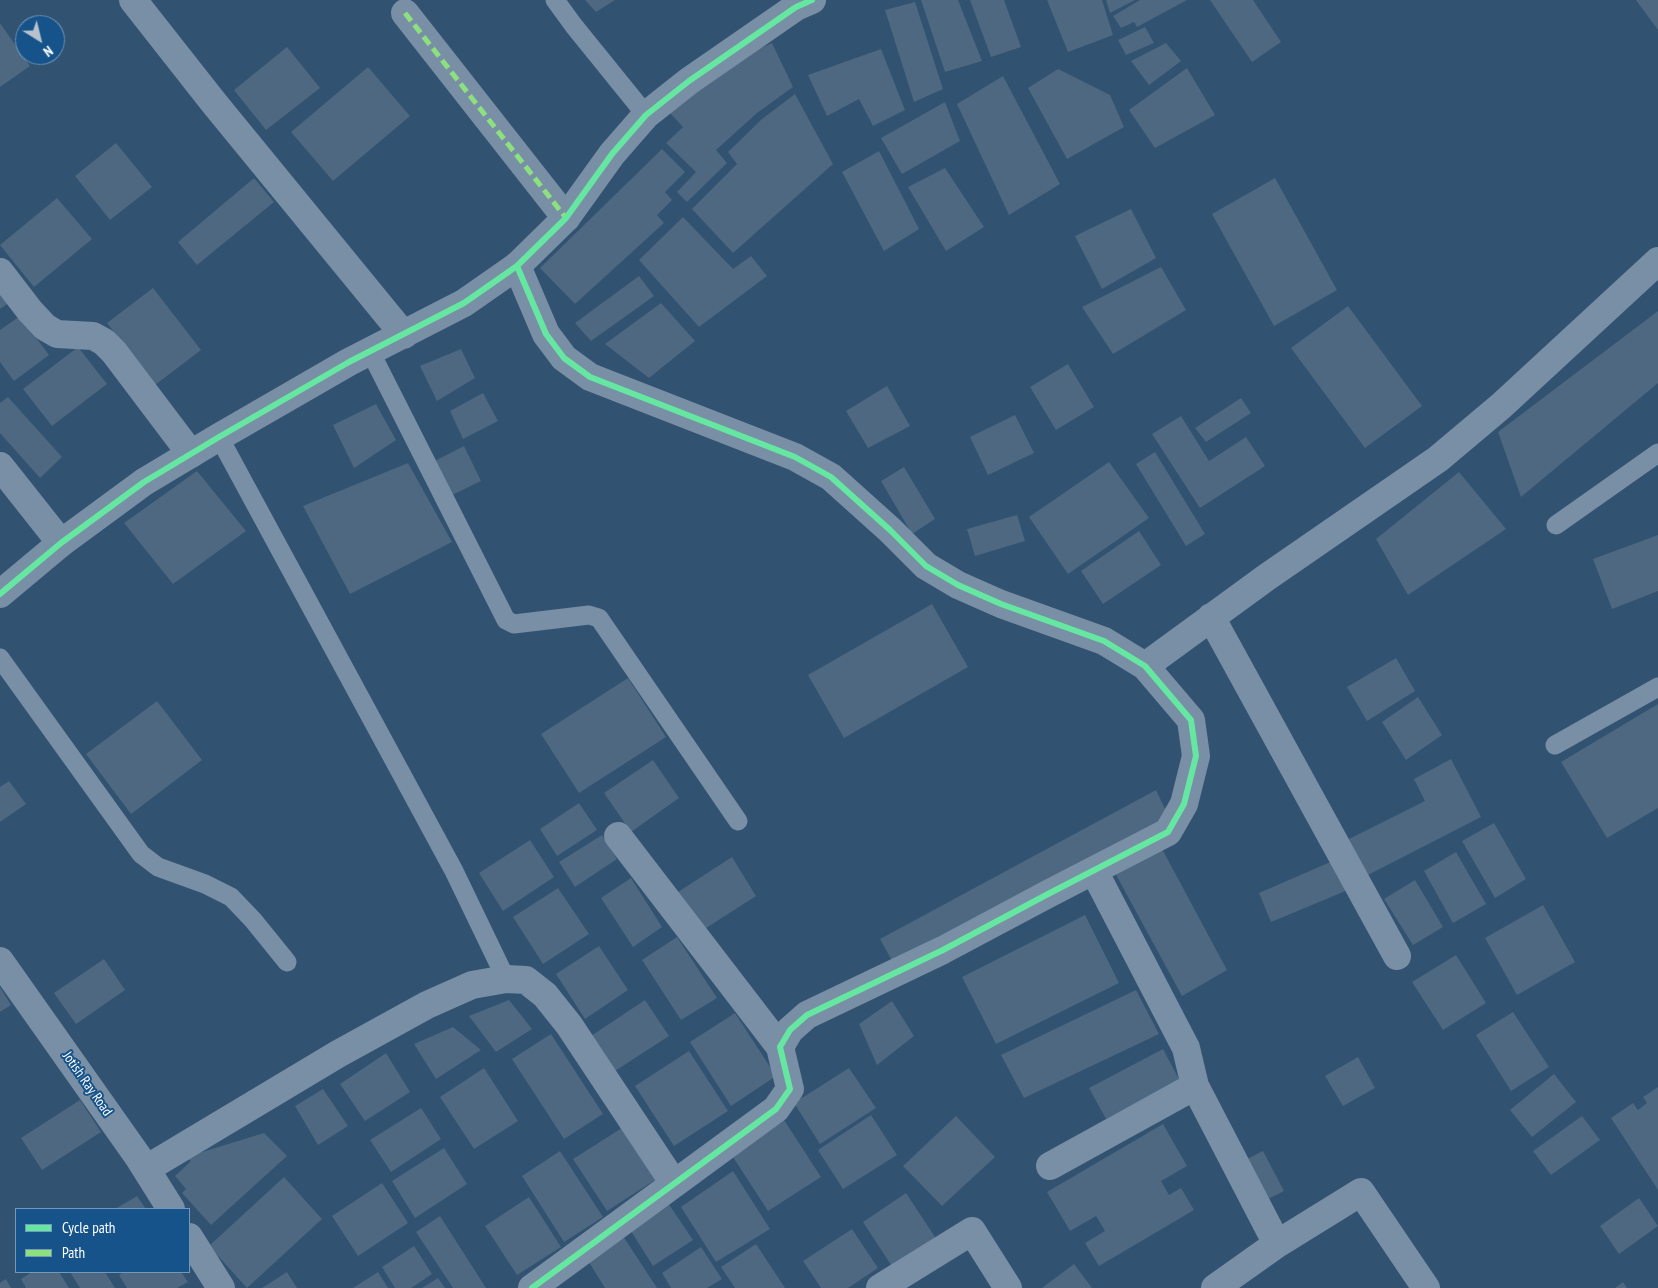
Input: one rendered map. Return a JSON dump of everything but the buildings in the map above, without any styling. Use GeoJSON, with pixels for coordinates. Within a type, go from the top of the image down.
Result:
{"type":"FeatureCollection","features":[{"type":"Feature","properties":{"kind":"street"},"geometry":{"type":"LineString","coordinates":[[133,0],[214,103],[404,335]]}},
{"type":"Feature","properties":{"kind":"street"},"geometry":{"type":"LineString","coordinates":[[0,594],[61,543],[144,482],[370,351],[464,303],[517,266],[566,218],[612,154],[646,115],[689,81],[800,2]]}},
{"type":"Feature","properties":{"kind":"street"},"geometry":{"type":"LineString","coordinates":[[405,12],[566,218]]}},
{"type":"Feature","properties":{"kind":"street"},"geometry":{"type":"LineString","coordinates":[[1145,666],[1438,459],[1508,399],[1658,261]]}},
{"type":"Feature","properties":{"kind":"street"},"geometry":{"type":"LineString","coordinates":[[517,266],[546,334],[564,358],[590,377],[795,457],[831,477],[890,530],[926,566],[958,585],[1001,604],[1104,641],[1145,666],[1191,720],[1196,756],[1184,804],[1168,832],[943,950],[807,1015],[790,1030],[780,1047]]}},
{"type":"Feature","properties":{"kind":"street"},"geometry":{"type":"LineString","coordinates":[[0,272],[45,327],[57,334],[94,336],[104,342],[114,352],[191,454]]}},
{"type":"Feature","properties":{"kind":"street"},"geometry":{"type":"LineString","coordinates":[[0,466],[61,543]]}},
{"type":"Feature","properties":{"kind":"street"},"geometry":{"type":"LineString","coordinates":[[1212,617],[1398,956]]}},
{"type":"Feature","properties":{"kind":"street"},"geometry":{"type":"LineString","coordinates":[[532,1288],[673,1182],[776,1108],[790,1089],[780,1047],[618,836]]}},
{"type":"Feature","properties":{"kind":"street"},"geometry":{"type":"LineString","coordinates":[[1094,871],[1186,1048],[1195,1086],[1277,1244]]}},
{"type":"Feature","properties":{"kind":"street","name":"Jotish Ray Road"},"geometry":{"type":"LineString","coordinates":[[0,960],[146,1169],[170,1208]]}},
{"type":"Feature","properties":{"kind":"street"},"geometry":{"type":"LineString","coordinates":[[146,1169],[338,1054],[427,1005],[472,985],[506,979],[526,980],[545,995],[570,1025],[673,1182]]}},
{"type":"Feature","properties":{"kind":"street"},"geometry":{"type":"LineString","coordinates":[[1050,1166],[1195,1086]]}},
{"type":"Feature","properties":{"kind":"street"},"geometry":{"type":"LineString","coordinates":[[1215,1288],[1277,1244],[1361,1192],[1426,1288]]}},
{"type":"Feature","properties":{"kind":"street"},"geometry":{"type":"LineString","coordinates":[[880,1288],[972,1231],[1008,1288]]}},
{"type":"Feature","properties":{"kind":"street"},"geometry":{"type":"LineString","coordinates":[[190,1239],[216,1286]]}},
{"type":"Feature","properties":{"kind":"lane"},"geometry":{"type":"LineString","coordinates":[[555,0],[646,115]]}},
{"type":"Feature","properties":{"kind":"lane"},"geometry":{"type":"LineString","coordinates":[[370,351],[506,620],[514,624],[589,615],[599,618],[738,821]]}},
{"type":"Feature","properties":{"kind":"lane"},"geometry":{"type":"LineString","coordinates":[[219,437],[454,871],[506,979]]}},
{"type":"Feature","properties":{"kind":"lane"},"geometry":{"type":"LineString","coordinates":[[1556,525],[1658,453]]}},
{"type":"Feature","properties":{"kind":"lane"},"geometry":{"type":"LineString","coordinates":[[0,658],[141,854],[158,867],[206,884],[231,897],[253,920],[287,962]]}},
{"type":"Feature","properties":{"kind":"lane"},"geometry":{"type":"LineString","coordinates":[[1555,745],[1658,687]]}},
{"type":"Feature","properties":{"kind":"marked path"},"geometry":{"type":"LineString","coordinates":[[405,13],[566,218]]}},
{"type":"Feature","properties":{"kind":"cycle path"},"geometry":{"type":"LineString","coordinates":[[0,594],[61,543],[144,482],[349,362],[464,303],[517,266],[566,218],[612,154],[646,115],[689,81],[796,7],[812,0]]}},
{"type":"Feature","properties":{"kind":"cycle path"},"geometry":{"type":"LineString","coordinates":[[517,266],[546,334],[564,358],[590,377],[795,457],[831,477],[890,530],[926,566],[958,585],[1001,604],[1104,641],[1145,666],[1191,720],[1196,756],[1184,804],[1168,832],[943,950],[807,1015],[790,1030],[780,1047],[790,1089],[776,1109],[532,1288]]}}]}
